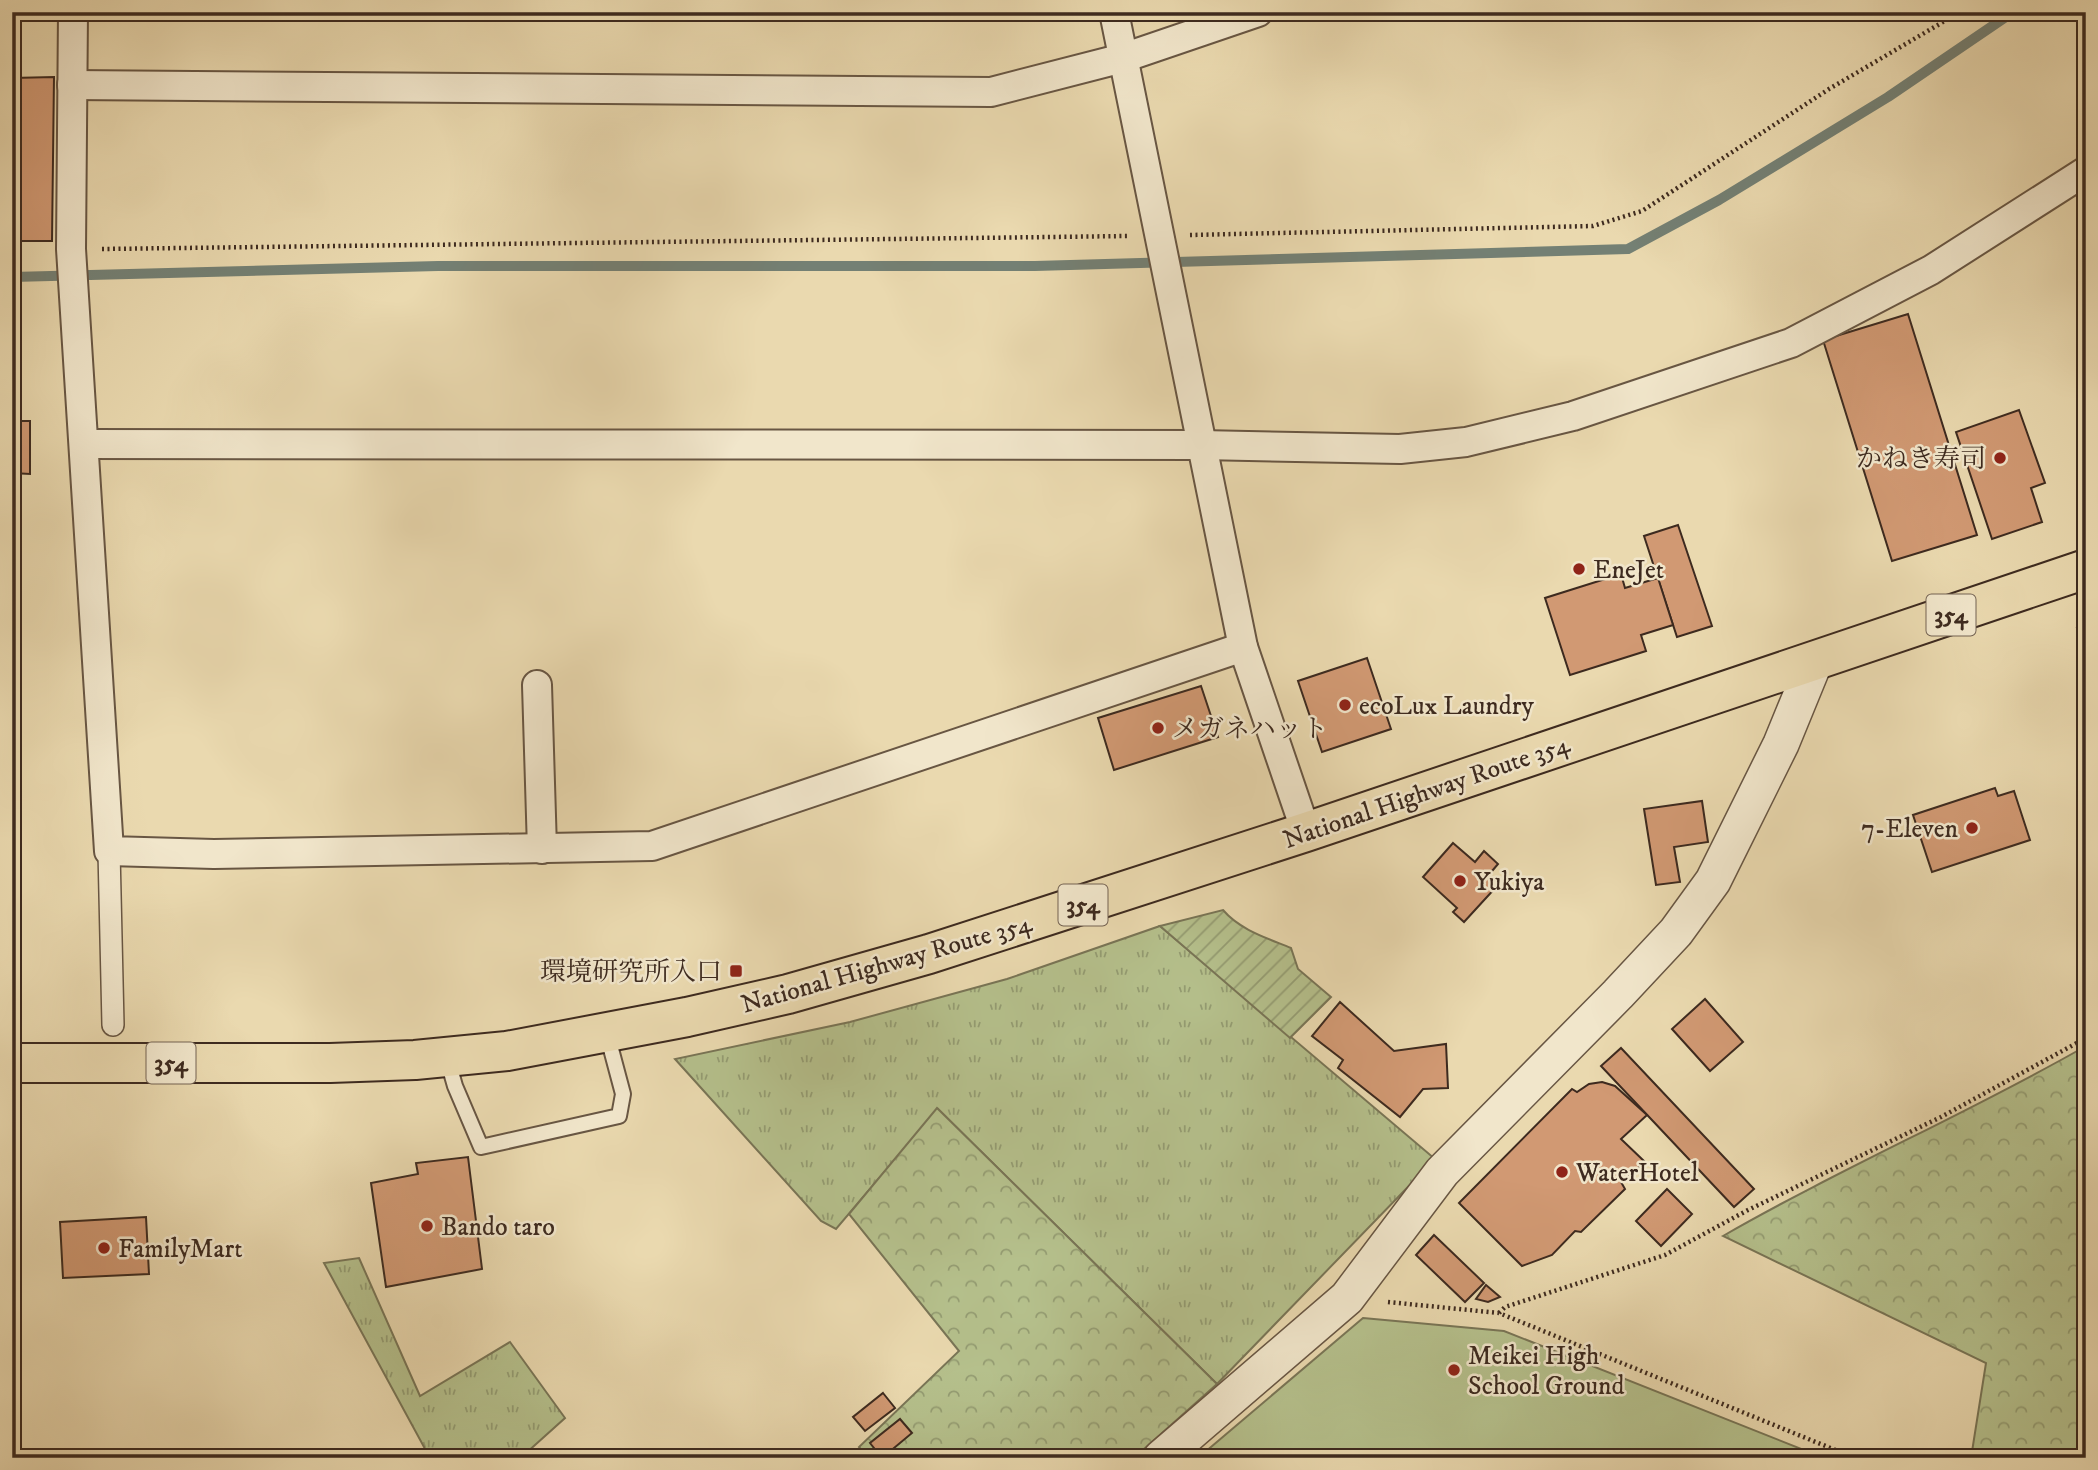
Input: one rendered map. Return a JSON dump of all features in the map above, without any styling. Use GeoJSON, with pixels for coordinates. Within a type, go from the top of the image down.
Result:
{"type":"FeatureCollection","features":[{"type":"Feature","properties":{"kind":"highway","name":"National Highway Route 354"},"geometry":{"type":"LineString","coordinates":[[12,1063],[330,1063],[415,1060],[506,1051],[687,1017],[788,994],[916,958],[1306,832],[2086,569]]}},
{"type":"Feature","properties":{"kind":"street"},"geometry":{"type":"LineString","coordinates":[[73,12],[71,249],[109,851],[113,1024]]}},
{"type":"Feature","properties":{"kind":"street"},"geometry":{"type":"LineString","coordinates":[[1114,12],[1242,647],[1306,832]]}},
{"type":"Feature","properties":{"kind":"street"},"geometry":{"type":"LineString","coordinates":[[72,85],[991,92],[1123,58],[1258,12]]}},
{"type":"Feature","properties":{"kind":"street"},"geometry":{"type":"LineString","coordinates":[[84,444],[1201,445],[1399,449],[1466,442],[1573,416],[1791,343],[1931,270],[2086,171]]}},
{"type":"Feature","properties":{"kind":"street"},"geometry":{"type":"LineString","coordinates":[[109,851],[214,854],[652,846],[1242,647]]}},
{"type":"Feature","properties":{"kind":"street"},"geometry":{"type":"LineString","coordinates":[[1161,1458],[1347,1298],[1442,1172],[1676,932],[1713,881],[1781,744],[1815,661]]}},
{"type":"Feature","properties":{"kind":"street"},"geometry":{"type":"LineString","coordinates":[[537,685],[542,849]]}},
{"type":"Feature","properties":{"kind":"lane"},"geometry":{"type":"LineString","coordinates":[[446,1057],[455,1086],[481,1147],[620,1116],[623,1094],[607,1032]]}},
{"type":"Feature","properties":{"kind":"path"},"geometry":{"type":"LineString","coordinates":[[71,249],[1159,236],[1593,226],[1642,211],[1829,89],[1959,12]]}},
{"type":"Feature","properties":{"kind":"path"},"geometry":{"type":"LineString","coordinates":[[1499,1313],[1505,1307],[1665,1255],[1748,1210],[1941,1118],[2086,1038]]}},
{"type":"Feature","properties":{"kind":"path"},"geometry":{"type":"LineString","coordinates":[[1347,1298],[1499,1313],[1855,1458]]}},
{"type":"Feature","properties":{"kind":"green space"},"geometry":{"type":"Polygon","coordinates":[[[1223,910],[1246,928],[1291,948],[1298,969],[1331,997],[1290,1038],[1160,926],[1223,910]]]}},
{"type":"Feature","properties":{"kind":"green space"},"geometry":{"type":"Polygon","coordinates":[[[1160,926],[1435,1159],[1217,1384],[938,1109],[836,1229],[821,1221],[675,1059],[850,1022],[1007,979],[1160,926]]]}},
{"type":"Feature","properties":{"kind":"green space"},"geometry":{"type":"Polygon","coordinates":[[[2086,1046],[2086,1458],[1971,1458],[1986,1363],[1723,1236],[2086,1046]]]}},
{"type":"Feature","properties":{"kind":"green space"},"geometry":{"type":"Polygon","coordinates":[[[937,1108],[1217,1384],[1134,1458],[868,1458],[859,1447],[959,1351],[849,1214],[937,1108]]]}},
{"type":"Feature","properties":{"kind":"green space"},"geometry":{"type":"Polygon","coordinates":[[[359,1258],[420,1396],[510,1342],[565,1418],[525,1454],[527,1458],[430,1458],[324,1263],[359,1258]]]}},
{"type":"Feature","properties":{"kind":"green space","name":"Meikei High School Ground"},"geometry":{"type":"Polygon","coordinates":[[[1363,1318],[1504,1331],[1824,1458],[1198,1458],[1363,1318]]]}},
{"type":"Feature","properties":{"kind":"building"},"geometry":{"type":"Polygon","coordinates":[[[54,77],[52,241],[12,241],[12,78],[54,77]]]}},
{"type":"Feature","properties":{"kind":"building"},"geometry":{"type":"Polygon","coordinates":[[[1908,314],[1977,535],[1892,561],[1823,340],[1908,314]]]}},
{"type":"Feature","properties":{"kind":"building","name":"かねき寿司"},"geometry":{"type":"Polygon","coordinates":[[[2019,410],[2045,483],[2031,488],[2042,522],[1992,539],[1956,432],[2019,410]]]}},
{"type":"Feature","properties":{"kind":"building"},"geometry":{"type":"Polygon","coordinates":[[[12,421],[30,421],[30,474],[12,473],[12,421]]]}},
{"type":"Feature","properties":{"kind":"building"},"geometry":{"type":"Polygon","coordinates":[[[1678,525],[1712,626],[1677,637],[1644,536],[1678,525]]]}},
{"type":"Feature","properties":{"kind":"building"},"geometry":{"type":"Polygon","coordinates":[[[1621,574],[1625,588],[1658,578],[1673,625],[1641,635],[1646,651],[1570,675],[1545,598],[1621,574]]]}},
{"type":"Feature","properties":{"kind":"building"},"geometry":{"type":"Polygon","coordinates":[[[2086,625],[2086,654],[2077,628],[2086,625]]]}},
{"type":"Feature","properties":{"kind":"building","name":"ecoLux Laundry"},"geometry":{"type":"Polygon","coordinates":[[[1367,658],[1391,729],[1322,752],[1298,681],[1367,658]]]}},
{"type":"Feature","properties":{"kind":"building","name":"メガネハット"},"geometry":{"type":"Polygon","coordinates":[[[1201,686],[1218,737],[1114,770],[1098,718],[1201,686]]]}},
{"type":"Feature","properties":{"kind":"building","name":"7-Eleven"},"geometry":{"type":"Polygon","coordinates":[[[1995,788],[1998,796],[2014,791],[2030,840],[1932,872],[1913,815],[1995,788]]]}},
{"type":"Feature","properties":{"kind":"building"},"geometry":{"type":"Polygon","coordinates":[[[1702,801],[1708,842],[1674,847],[1680,882],[1656,885],[1644,809],[1702,801]]]}},
{"type":"Feature","properties":{"kind":"building","name":"Yukiya"},"geometry":{"type":"Polygon","coordinates":[[[1453,843],[1475,862],[1484,851],[1498,864],[1487,877],[1497,886],[1464,922],[1453,912],[1457,908],[1423,877],[1453,843]]]}},
{"type":"Feature","properties":{"kind":"building"},"geometry":{"type":"Polygon","coordinates":[[[1705,999],[1743,1042],[1710,1071],[1672,1029],[1705,999]]]}},
{"type":"Feature","properties":{"kind":"building"},"geometry":{"type":"Polygon","coordinates":[[[1340,1002],[1394,1051],[1446,1044],[1448,1088],[1423,1089],[1400,1117],[1338,1068],[1343,1060],[1312,1036],[1340,1002]]]}},
{"type":"Feature","properties":{"kind":"building"},"geometry":{"type":"Polygon","coordinates":[[[1621,1048],[1754,1189],[1734,1207],[1601,1066],[1621,1048]]]}},
{"type":"Feature","properties":{"kind":"building","name":"WaterHotel"},"geometry":{"type":"Polygon","coordinates":[[[1602,1082],[1615,1086],[1647,1115],[1621,1139],[1645,1162],[1621,1182],[1625,1189],[1581,1232],[1575,1231],[1552,1255],[1522,1266],[1459,1203],[1572,1089],[1577,1092],[1589,1084],[1602,1082]]]}},
{"type":"Feature","properties":{"kind":"building","name":"Bando taro"},"geometry":{"type":"Polygon","coordinates":[[[468,1157],[482,1269],[386,1287],[371,1183],[418,1174],[416,1163],[468,1157]]]}},
{"type":"Feature","properties":{"kind":"building"},"geometry":{"type":"Polygon","coordinates":[[[1667,1189],[1692,1214],[1661,1246],[1636,1221],[1667,1189]]]}},
{"type":"Feature","properties":{"kind":"building","name":"FamilyMart"},"geometry":{"type":"Polygon","coordinates":[[[146,1217],[149,1274],[63,1278],[60,1222],[146,1217]]]}},
{"type":"Feature","properties":{"kind":"building"},"geometry":{"type":"Polygon","coordinates":[[[1434,1235],[1484,1283],[1465,1302],[1416,1255],[1434,1235]]]}},
{"type":"Feature","properties":{"kind":"building"},"geometry":{"type":"Polygon","coordinates":[[[1486,1285],[1500,1297],[1488,1302],[1476,1299],[1486,1285]]]}},
{"type":"Feature","properties":{"kind":"building"},"geometry":{"type":"Polygon","coordinates":[[[883,1393],[895,1408],[865,1431],[853,1417],[883,1393]]]}},
{"type":"Feature","properties":{"kind":"building"},"geometry":{"type":"Polygon","coordinates":[[[900,1419],[912,1433],[882,1458],[870,1443],[900,1419]]]}},
{"type":"Feature","properties":{"kind":"waterway"},"geometry":{"type":"LineString","coordinates":[[12,277],[438,266],[1035,266],[1628,249],[1719,200],[1888,97],[2013,12]]}},
{"type":"Feature","properties":{"kind":"place","name":"かねき寿司"},"geometry":{"type":"Point","coordinates":[2000,458]}},
{"type":"Feature","properties":{"kind":"place","name":"EneJet"},"geometry":{"type":"Point","coordinates":[1579,569]}},
{"type":"Feature","properties":{"kind":"place","name":"ecoLux Laundry"},"geometry":{"type":"Point","coordinates":[1345,705]}},
{"type":"Feature","properties":{"kind":"place","name":"メガネハット"},"geometry":{"type":"Point","coordinates":[1158,728]}},
{"type":"Feature","properties":{"kind":"place","name":"7-Eleven"},"geometry":{"type":"Point","coordinates":[1972,828]}},
{"type":"Feature","properties":{"kind":"place","name":"Yukiya"},"geometry":{"type":"Point","coordinates":[1460,881]}},
{"type":"Feature","properties":{"kind":"place","name":"環境研究所入口"},"geometry":{"type":"Point","coordinates":[736,971]}},
{"type":"Feature","properties":{"kind":"place","name":"WaterHotel"},"geometry":{"type":"Point","coordinates":[1562,1172]}},
{"type":"Feature","properties":{"kind":"place","name":"Bando taro"},"geometry":{"type":"Point","coordinates":[427,1226]}},
{"type":"Feature","properties":{"kind":"place","name":"FamilyMart"},"geometry":{"type":"Point","coordinates":[104,1248]}},
{"type":"Feature","properties":{"kind":"place","name":"Meikei High School Ground"},"geometry":{"type":"Point","coordinates":[1454,1370]}}]}
